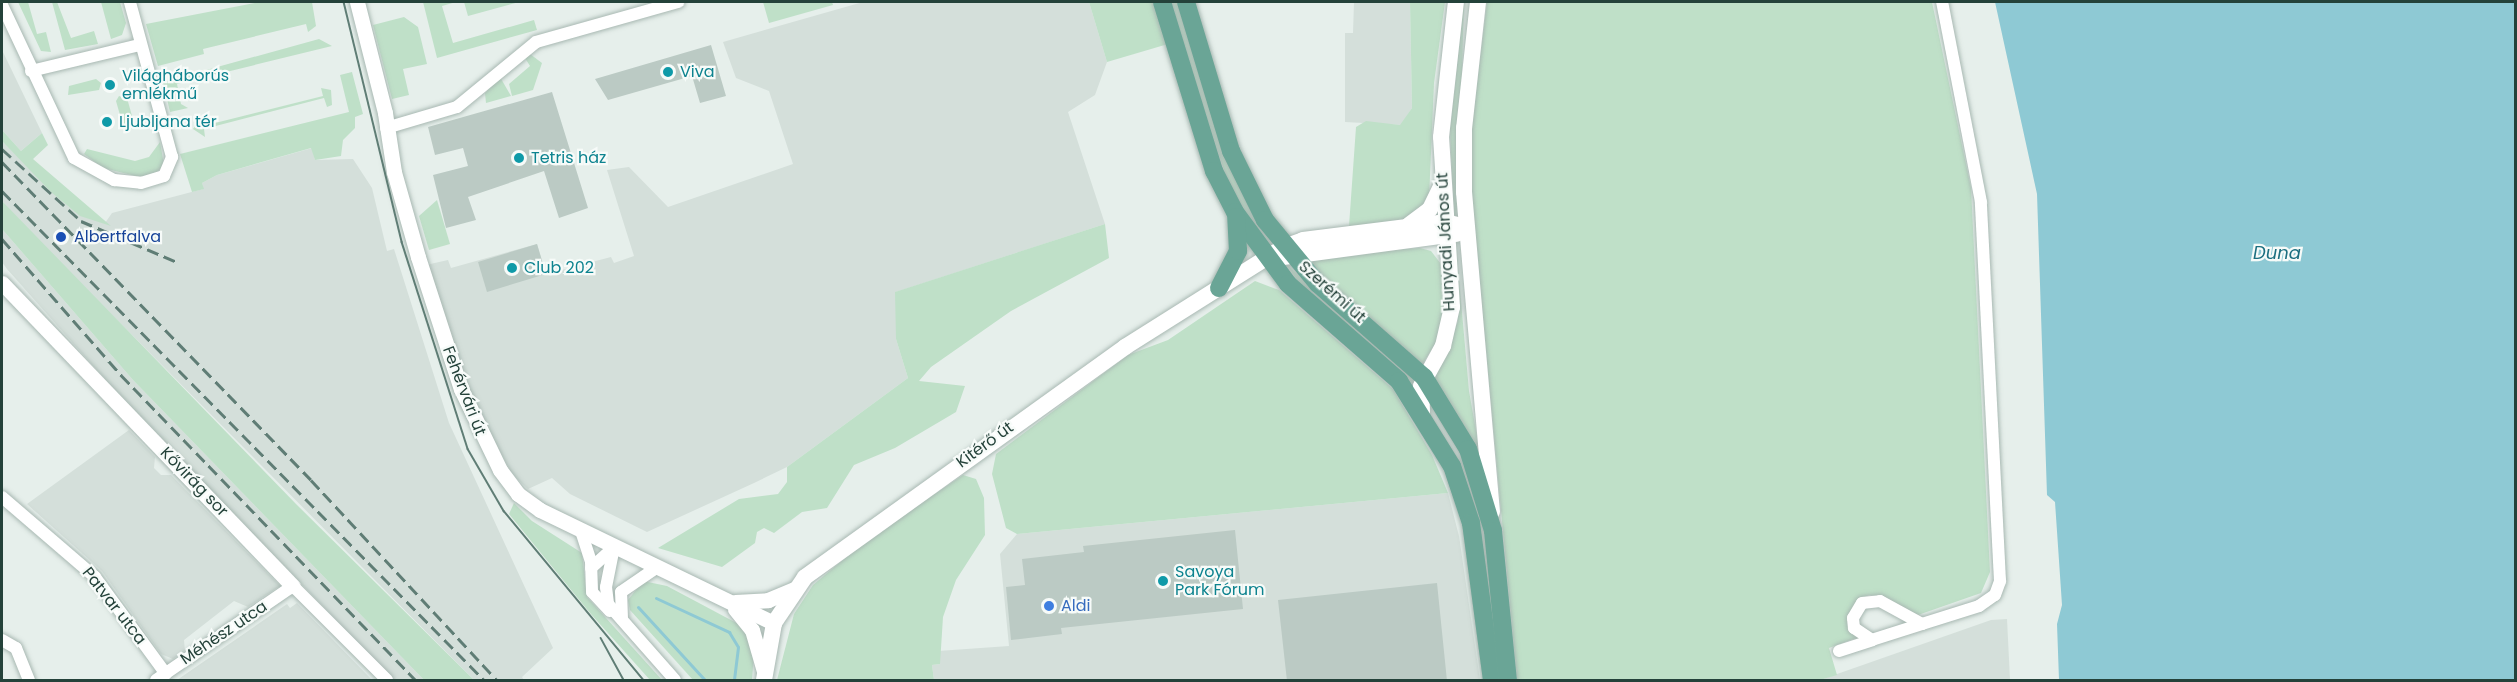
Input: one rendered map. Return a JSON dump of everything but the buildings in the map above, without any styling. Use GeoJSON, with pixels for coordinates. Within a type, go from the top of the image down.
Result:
{"type":"FeatureCollection","features":[{"type":"Feature","properties":{"kind":"main road","name":"Szerémi út"},"geometry":{"type":"LineString","coordinates":[[1162,2],[1214,171],[1235,212],[1267,260],[1304,300],[1388,369],[1422,412]]}},
{"type":"Feature","properties":{"kind":"main road","name":"Szerémi út"},"geometry":{"type":"LineString","coordinates":[[1186,2],[1231,151],[1254,201],[1288,251],[1424,377],[1468,449],[1493,531]]}},
{"type":"Feature","properties":{"kind":"main road","name":"Hunyadi János út"},"geometry":{"type":"LineString","coordinates":[[1422,412],[1424,377],[1449,328],[1452,307],[1442,181],[1443,97],[1456,2]]}},
{"type":"Feature","properties":{"kind":"main road","name":"Hunyadi János út"},"geometry":{"type":"LineString","coordinates":[[1478,2],[1464,128],[1466,227],[1508,681]]}},
{"type":"Feature","properties":{"kind":"main road"},"geometry":{"type":"LineString","coordinates":[[1408,226],[1430,209],[1442,181]]}},
{"type":"Feature","properties":{"kind":"main road"},"geometry":{"type":"LineString","coordinates":[[1219,288],[1238,251],[1235,212]]}},
{"type":"Feature","properties":{"kind":"main road","name":"Kitérő út"},"geometry":{"type":"LineString","coordinates":[[764,676],[774,623],[794,589],[823,562],[1098,365],[1267,260],[1334,232],[1408,226],[1446,230]]}},
{"type":"Feature","properties":{"kind":"main road","name":"Kitérő út"},"geometry":{"type":"LineString","coordinates":[[1288,251],[1466,227]]}},
{"type":"Feature","properties":{"kind":"main road"},"geometry":{"type":"LineString","coordinates":[[1422,412],[1452,466],[1471,523],[1492,681]]}},
{"type":"Feature","properties":{"kind":"street"},"geometry":{"type":"LineString","coordinates":[[2,4],[68,150],[89,169],[125,182],[149,182],[164,176],[172,157],[139,45],[130,2]]}},
{"type":"Feature","properties":{"kind":"street","name":"Fehérvári út"},"geometry":{"type":"LineString","coordinates":[[357,2],[425,280],[461,389],[486,446],[526,501],[656,568],[774,623]]}},
{"type":"Feature","properties":{"kind":"street"},"geometry":{"type":"LineString","coordinates":[[386,128],[457,107],[536,42],[678,2]]}},
{"type":"Feature","properties":{"kind":"street"},"geometry":{"type":"LineString","coordinates":[[1839,651],[1979,606],[1995,595],[2000,581],[1982,202],[1942,2]]}},
{"type":"Feature","properties":{"kind":"street"},"geometry":{"type":"LineString","coordinates":[[32,71],[139,45]]}},
{"type":"Feature","properties":{"kind":"street","name":"Kővirág sor"},"geometry":{"type":"LineString","coordinates":[[2,283],[387,681]]}},
{"type":"Feature","properties":{"kind":"street","name":"Patvar utca"},"geometry":{"type":"LineString","coordinates":[[2,497],[95,577],[161,677]]}},
{"type":"Feature","properties":{"kind":"street"},"geometry":{"type":"LineString","coordinates":[[581,531],[591,568],[592,592],[675,681]]}},
{"type":"Feature","properties":{"kind":"street"},"geometry":{"type":"LineString","coordinates":[[591,568],[614,547]]}},
{"type":"Feature","properties":{"kind":"street"},"geometry":{"type":"LineString","coordinates":[[614,547],[606,595],[623,623]]}},
{"type":"Feature","properties":{"kind":"street"},"geometry":{"type":"LineString","coordinates":[[623,623],[621,592],[656,568]]}},
{"type":"Feature","properties":{"kind":"street","name":"Méhész utca"},"geometry":{"type":"LineString","coordinates":[[161,677],[293,586]]}},
{"type":"Feature","properties":{"kind":"street"},"geometry":{"type":"LineString","coordinates":[[729,602],[768,600],[794,589]]}},
{"type":"Feature","properties":{"kind":"street"},"geometry":{"type":"LineString","coordinates":[[1872,640],[1854,628],[1853,618],[1862,603],[1880,601],[1922,624]]}},
{"type":"Feature","properties":{"kind":"street"},"geometry":{"type":"LineString","coordinates":[[729,602],[752,630],[764,676]]}},
{"type":"Feature","properties":{"kind":"street"},"geometry":{"type":"LineString","coordinates":[[2,640],[16,648],[29,681]]}},
{"type":"Feature","properties":{"kind":"shaded area"},"geometry":{"type":"Polygon","coordinates":[[[863,2],[1089,2],[1107,62],[1095,95],[1068,112],[1105,224],[896,292],[896,339],[908,378],[787,467],[754,483],[647,532],[570,494],[552,478],[528,489],[512,474],[478,412],[426,265],[448,260],[451,268],[537,244],[546,274],[611,257],[614,263],[634,256],[607,170],[629,167],[668,207],[793,164],[769,91],[736,78],[723,42],[863,2]]]}},
{"type":"Feature","properties":{"kind":"shaded area"},"geometry":{"type":"Polygon","coordinates":[[[1354,2],[1410,2],[1412,108],[1401,125],[1345,122],[1345,33],[1353,33],[1354,2]]]}},
{"type":"Feature","properties":{"kind":"shaded area"},"geometry":{"type":"Polygon","coordinates":[[[2,50],[42,133],[21,151],[2,130],[2,50]]]}},
{"type":"Feature","properties":{"kind":"shaded area"},"geometry":{"type":"Polygon","coordinates":[[[2,141],[69,207],[105,223],[112,213],[203,189],[202,183],[217,175],[312,148],[315,160],[353,159],[372,188],[387,251],[394,249],[449,423],[553,648],[522,677],[524,680],[474,680],[22,224],[2,201],[2,141]]]}},
{"type":"Feature","properties":{"kind":"shaded area"},"geometry":{"type":"Polygon","coordinates":[[[2,229],[133,380],[424,680],[394,680],[120,396],[2,262],[2,229]]]}},
{"type":"Feature","properties":{"kind":"shaded area"},"geometry":{"type":"Polygon","coordinates":[[[129,430],[155,457],[154,468],[161,475],[171,475],[280,586],[248,607],[234,601],[184,640],[185,651],[173,659],[161,654],[102,571],[27,504],[129,430]]]}},
{"type":"Feature","properties":{"kind":"shaded area"},"geometry":{"type":"Polygon","coordinates":[[[1448,493],[1459,536],[1480,680],[934,680],[932,665],[940,664],[938,651],[1009,646],[1000,554],[1017,534],[1448,493]]]}},
{"type":"Feature","properties":{"kind":"shaded area"},"geometry":{"type":"Polygon","coordinates":[[[297,603],[372,680],[177,680],[287,604],[290,608],[297,603]]]}},
{"type":"Feature","properties":{"kind":"shaded area"},"geometry":{"type":"Polygon","coordinates":[[[2007,619],[2010,680],[1820,680],[1991,620],[2007,619]]]}},
{"type":"Feature","properties":{"kind":"green space"},"geometry":{"type":"Polygon","coordinates":[[[18,2],[28,2],[37,34],[46,32],[51,52],[41,51],[18,2]]]}},
{"type":"Feature","properties":{"kind":"green space"},"geometry":{"type":"Polygon","coordinates":[[[52,2],[57,2],[71,38],[94,31],[98,44],[65,50],[52,2]]]}},
{"type":"Feature","properties":{"kind":"green space"},"geometry":{"type":"Polygon","coordinates":[[[101,2],[120,2],[126,23],[122,35],[111,39],[101,2]]]}},
{"type":"Feature","properties":{"kind":"green space"},"geometry":{"type":"Polygon","coordinates":[[[260,2],[312,2],[316,26],[308,32],[306,24],[203,49],[204,54],[158,66],[146,24],[260,2]]]}},
{"type":"Feature","properties":{"kind":"green space"},"geometry":{"type":"Polygon","coordinates":[[[423,2],[456,2],[442,6],[453,43],[534,20],[537,30],[437,58],[423,2]]]}},
{"type":"Feature","properties":{"kind":"green space"},"geometry":{"type":"Polygon","coordinates":[[[464,2],[519,2],[468,16],[464,2]]]}},
{"type":"Feature","properties":{"kind":"green space"},"geometry":{"type":"Polygon","coordinates":[[[763,2],[832,2],[833,5],[769,23],[763,2]]]}},
{"type":"Feature","properties":{"kind":"green space"},"geometry":{"type":"Polygon","coordinates":[[[1089,2],[1154,2],[1168,44],[1107,62],[1089,2]]]}},
{"type":"Feature","properties":{"kind":"green space"},"geometry":{"type":"Polygon","coordinates":[[[1169,2],[1180,2],[1264,237],[1245,215],[1225,173],[1169,2]]]}},
{"type":"Feature","properties":{"kind":"green space"},"geometry":{"type":"Polygon","coordinates":[[[1410,2],[1445,2],[1434,83],[1429,199],[1409,221],[1349,226],[1356,127],[1366,121],[1400,125],[1412,108],[1410,2]]]}},
{"type":"Feature","properties":{"kind":"green space"},"geometry":{"type":"Polygon","coordinates":[[[1464,2],[1458,207],[1454,219],[1450,129],[1464,2]]]}},
{"type":"Feature","properties":{"kind":"green space"},"geometry":{"type":"Polygon","coordinates":[[[1487,2],[1932,2],[1971,188],[1990,572],[1981,593],[1918,615],[1886,598],[1869,595],[1858,600],[1848,619],[1856,638],[1829,648],[1837,675],[1820,680],[1517,680],[1472,202],[1472,125],[1487,2]]]}},
{"type":"Feature","properties":{"kind":"green space"},"geometry":{"type":"Polygon","coordinates":[[[404,17],[418,27],[427,64],[403,69],[409,95],[392,99],[373,25],[404,17]]]}},
{"type":"Feature","properties":{"kind":"green space"},"geometry":{"type":"Polygon","coordinates":[[[319,39],[332,46],[177,84],[181,104],[188,108],[170,112],[163,82],[319,39]]]}},
{"type":"Feature","properties":{"kind":"green space"},"geometry":{"type":"Polygon","coordinates":[[[530,54],[542,63],[533,90],[512,96],[509,84],[530,66],[525,58],[530,54]]]}},
{"type":"Feature","properties":{"kind":"green space"},"geometry":{"type":"Polygon","coordinates":[[[352,72],[363,114],[355,117],[355,128],[343,140],[341,156],[315,160],[311,148],[217,175],[202,183],[204,189],[192,192],[180,154],[349,112],[340,75],[352,72]]]}},
{"type":"Feature","properties":{"kind":"green space"},"geometry":{"type":"Polygon","coordinates":[[[500,77],[511,96],[486,103],[485,93],[500,77]]]}},
{"type":"Feature","properties":{"kind":"green space"},"geometry":{"type":"Polygon","coordinates":[[[96,79],[101,83],[99,90],[68,95],[69,86],[96,79]]]}},
{"type":"Feature","properties":{"kind":"green space"},"geometry":{"type":"Polygon","coordinates":[[[321,88],[331,90],[332,105],[327,107],[324,98],[204,129],[205,137],[193,129],[201,118],[203,126],[323,96],[321,88]]]}},
{"type":"Feature","properties":{"kind":"green space"},"geometry":{"type":"Polygon","coordinates":[[[119,96],[127,98],[134,123],[130,131],[124,129],[116,101],[119,96]]]}},
{"type":"Feature","properties":{"kind":"green space"},"geometry":{"type":"Polygon","coordinates":[[[2,130],[21,151],[42,133],[48,145],[33,159],[111,226],[80,216],[51,192],[2,141],[2,130]]]}},
{"type":"Feature","properties":{"kind":"green space"},"geometry":{"type":"Polygon","coordinates":[[[160,142],[164,165],[154,175],[140,177],[103,168],[84,154],[87,149],[135,161],[149,157],[160,142]]]}},
{"type":"Feature","properties":{"kind":"green space"},"geometry":{"type":"Polygon","coordinates":[[[437,200],[450,244],[429,250],[419,216],[437,200]]]}},
{"type":"Feature","properties":{"kind":"green space"},"geometry":{"type":"Polygon","coordinates":[[[2,201],[296,504],[474,680],[424,680],[133,380],[2,229],[2,201]]]}},
{"type":"Feature","properties":{"kind":"green space"},"geometry":{"type":"Polygon","coordinates":[[[1105,224],[1109,258],[1011,311],[931,367],[919,381],[965,386],[956,412],[895,448],[854,465],[827,508],[802,512],[774,533],[764,528],[757,532],[755,543],[722,567],[658,548],[739,499],[778,494],[787,482],[787,467],[908,378],[896,339],[895,292],[1105,224]]]}},
{"type":"Feature","properties":{"kind":"green space"},"geometry":{"type":"Polygon","coordinates":[[[1456,245],[1469,391],[1481,459],[1434,379],[1458,321],[1456,245]]]}},
{"type":"Feature","properties":{"kind":"green space"},"geometry":{"type":"Polygon","coordinates":[[[1420,248],[1431,251],[1441,264],[1445,305],[1438,339],[1422,365],[1334,291],[1310,262],[1333,254],[1420,248]]]}},
{"type":"Feature","properties":{"kind":"green space"},"geometry":{"type":"Polygon","coordinates":[[[1287,265],[1414,378],[1412,384],[1306,293],[1287,265]]]}},
{"type":"Feature","properties":{"kind":"green space"},"geometry":{"type":"Polygon","coordinates":[[[1255,281],[1279,290],[1393,389],[1432,455],[1448,493],[1017,534],[1006,528],[992,474],[996,454],[1128,355],[1168,340],[1255,281]]]}},
{"type":"Feature","properties":{"kind":"green space"},"geometry":{"type":"Polygon","coordinates":[[[963,475],[976,479],[984,498],[985,535],[956,580],[943,617],[940,664],[932,665],[934,680],[777,680],[794,614],[813,585],[868,539],[963,475]]]}},
{"type":"Feature","properties":{"kind":"green space"},"geometry":{"type":"Polygon","coordinates":[[[514,503],[532,521],[582,553],[587,597],[662,680],[650,680],[590,613],[509,514],[514,503]]]}},
{"type":"Feature","properties":{"kind":"green space"},"geometry":{"type":"Polygon","coordinates":[[[643,581],[667,586],[744,627],[754,653],[752,680],[693,680],[630,610],[628,600],[643,581]]]}},
{"type":"Feature","properties":{"kind":"water","name":"Duna"},"geometry":{"type":"Polygon","coordinates":[[[1995,2],[2515,2],[2515,680],[2059,680],[2057,624],[2062,605],[2055,502],[2047,495],[2037,194],[1995,2]]]}},
{"type":"Feature","properties":{"kind":"waterway"},"geometry":{"type":"LineString","coordinates":[[656,598],[729,632],[738,647],[734,680]]}},
{"type":"Feature","properties":{"kind":"waterway"},"geometry":{"type":"LineString","coordinates":[[638,607],[705,680]]}},
{"type":"Feature","properties":{"kind":"tram line"},"geometry":{"type":"LineString","coordinates":[[344,2],[402,242],[468,449],[504,511],[644,680]]}},
{"type":"Feature","properties":{"kind":"tram line"},"geometry":{"type":"LineString","coordinates":[[601,638],[624,680]]}},
{"type":"Feature","properties":{"kind":"railway"},"geometry":{"type":"LineString","coordinates":[[2,149],[81,221],[177,262]]}},
{"type":"Feature","properties":{"kind":"railway"},"geometry":{"type":"LineString","coordinates":[[2,162],[311,480],[497,680]]}},
{"type":"Feature","properties":{"kind":"railway"},"geometry":{"type":"LineString","coordinates":[[2,191],[484,680]]}},
{"type":"Feature","properties":{"kind":"railway"},"geometry":{"type":"LineString","coordinates":[[2,239],[121,375],[416,680]]}},
{"type":"Feature","properties":{"kind":"place","name":"Viva"},"geometry":{"type":"Point","coordinates":[668,72]}},
{"type":"Feature","properties":{"kind":"place","name":"Világháborús emlékmű"},"geometry":{"type":"Point","coordinates":[110,85]}},
{"type":"Feature","properties":{"kind":"place","name":"Ljubljana tér"},"geometry":{"type":"Point","coordinates":[107,122]}},
{"type":"Feature","properties":{"kind":"place","name":"Tetris ház"},"geometry":{"type":"Point","coordinates":[519,158]}},
{"type":"Feature","properties":{"kind":"place","name":"Albertfalva"},"geometry":{"type":"Point","coordinates":[61,237]}},
{"type":"Feature","properties":{"kind":"place","name":"Club 202"},"geometry":{"type":"Point","coordinates":[512,268]}},
{"type":"Feature","properties":{"kind":"place","name":"Savoya Park Fórum"},"geometry":{"type":"Point","coordinates":[1163,581]}},
{"type":"Feature","properties":{"kind":"place","name":"Aldi"},"geometry":{"type":"Point","coordinates":[1049,606]}}]}
